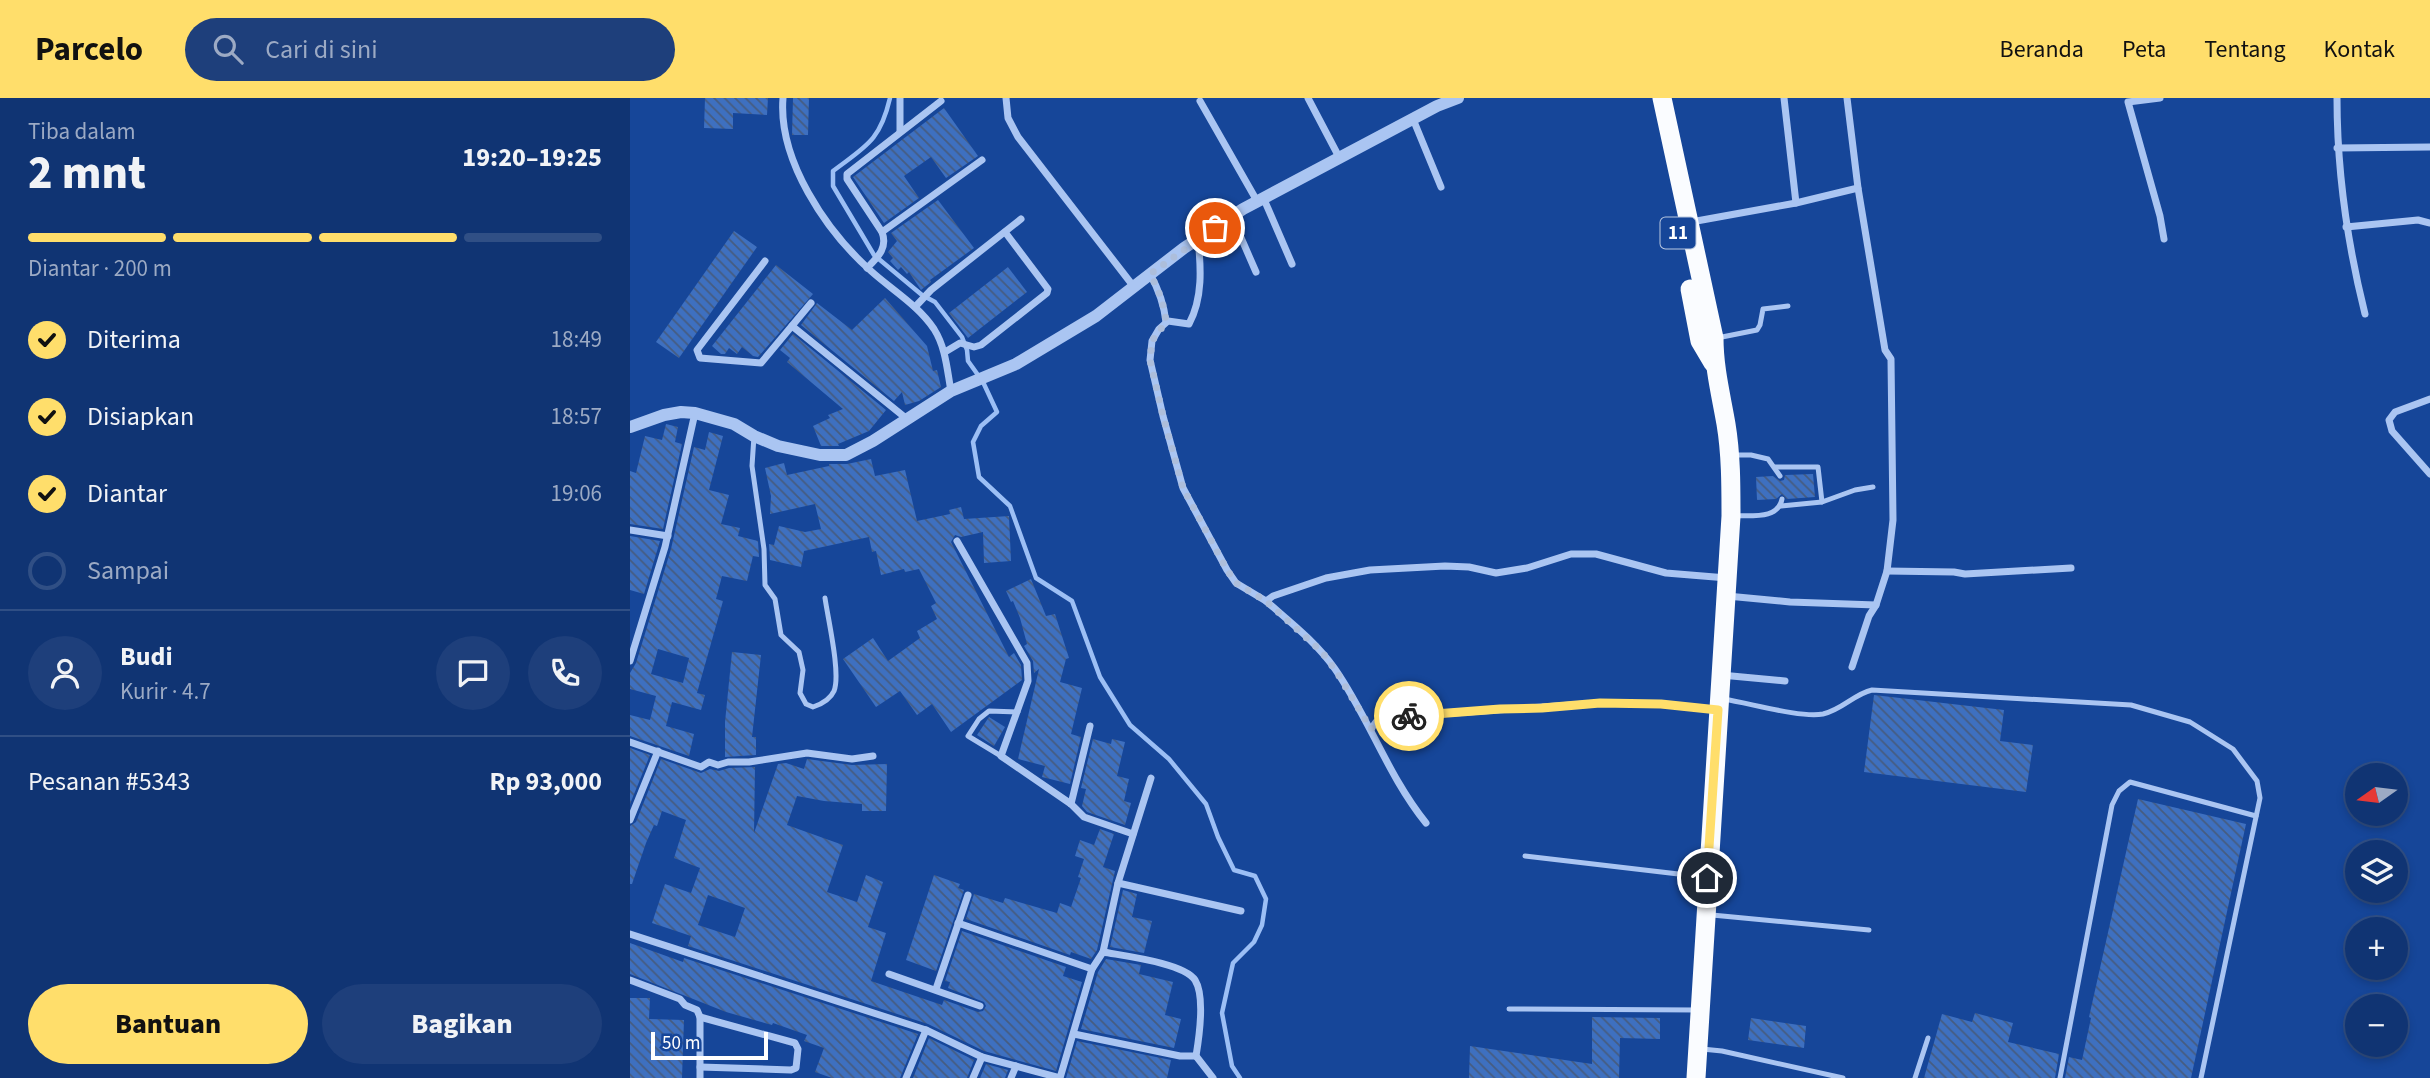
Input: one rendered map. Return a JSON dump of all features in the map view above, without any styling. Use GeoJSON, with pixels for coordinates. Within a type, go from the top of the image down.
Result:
{"type":"FeatureCollection","features":[{"type":"Feature","properties":{"kind":"highway","name":"11"},"geometry":{"type":"LineString","coordinates":[[1650,98],[1700,341],[1714,364]]}},
{"type":"Feature","properties":{"kind":"highway","name":"11"},"geometry":{"type":"LineString","coordinates":[[1662,98],[1714,338],[1714,364],[1730,455],[1731,516],[1696,1078]]}},
{"type":"Feature","properties":{"kind":"street"},"geometry":{"type":"LineString","coordinates":[[783,98],[785,140],[804,182],[831,229],[867,268],[918,304],[945,352],[951,391]]}},
{"type":"Feature","properties":{"kind":"street"},"geometry":{"type":"LineString","coordinates":[[900,98],[900,132]]}},
{"type":"Feature","properties":{"kind":"street"},"geometry":{"type":"LineString","coordinates":[[1006,98],[1008,118],[1018,137],[1135,288]]}},
{"type":"Feature","properties":{"kind":"street"},"geometry":{"type":"LineString","coordinates":[[1308,98],[1339,157]]}},
{"type":"Feature","properties":{"kind":"street"},"geometry":{"type":"LineString","coordinates":[[630,427],[664,415],[695,413],[734,424],[754,436],[800,452],[820,455],[846,454],[951,391],[1016,363],[1096,316],[1198,238],[1260,199],[1413,119],[1436,102],[1458,98]]}},
{"type":"Feature","properties":{"kind":"street"},"geometry":{"type":"LineString","coordinates":[[1784,98],[1796,203]]}},
{"type":"Feature","properties":{"kind":"street"},"geometry":{"type":"LineString","coordinates":[[1847,98],[1858,188],[1885,350],[1891,359],[1893,520],[1887,571],[1852,667]]}},
{"type":"Feature","properties":{"kind":"street"},"geometry":{"type":"LineString","coordinates":[[2160,98],[2129,102],[2164,239]]}},
{"type":"Feature","properties":{"kind":"street"},"geometry":{"type":"LineString","coordinates":[[2337,98],[2337,148],[2346,227],[2365,314]]}},
{"type":"Feature","properties":{"kind":"street"},"geometry":{"type":"LineString","coordinates":[[867,268],[885,242],[882,232],[847,180],[847,174],[942,101]]}},
{"type":"Feature","properties":{"kind":"street"},"geometry":{"type":"LineString","coordinates":[[1200,101],[1260,199],[1292,264]]}},
{"type":"Feature","properties":{"kind":"street"},"geometry":{"type":"LineString","coordinates":[[1413,119],[1441,187]]}},
{"type":"Feature","properties":{"kind":"street"},"geometry":{"type":"LineString","coordinates":[[2337,148],[2430,147]]}},
{"type":"Feature","properties":{"kind":"street"},"geometry":{"type":"LineString","coordinates":[[882,232],[982,160]]}},
{"type":"Feature","properties":{"kind":"street"},"geometry":{"type":"LineString","coordinates":[[1688,223],[1796,203],[1858,188]]}},
{"type":"Feature","properties":{"kind":"street"},"geometry":{"type":"LineString","coordinates":[[1232,216],[1256,272]]}},
{"type":"Feature","properties":{"kind":"street"},"geometry":{"type":"LineString","coordinates":[[918,304],[926,294],[1021,219]]}},
{"type":"Feature","properties":{"kind":"street"},"geometry":{"type":"LineString","coordinates":[[2346,227],[2418,220],[2430,223]]}},
{"type":"Feature","properties":{"kind":"street"},"geometry":{"type":"LineString","coordinates":[[945,352],[960,343],[981,345],[1048,291],[1005,232]]}},
{"type":"Feature","properties":{"kind":"street"},"geometry":{"type":"LineString","coordinates":[[1166,322],[1191,323],[1201,273],[1198,238]]}},
{"type":"Feature","properties":{"kind":"street"},"geometry":{"type":"LineString","coordinates":[[765,261],[697,350],[700,358],[761,363],[811,303]]}},
{"type":"Feature","properties":{"kind":"street"},"geometry":{"type":"LineString","coordinates":[[1150,274],[1158,288],[1166,322],[1152,341],[1150,360],[1183,488],[1236,583],[1266,601],[1322,652],[1336,671],[1371,729],[1385,759],[1426,823]]}},
{"type":"Feature","properties":{"kind":"street"},"geometry":{"type":"LineString","coordinates":[[792,326],[908,419]]}},
{"type":"Feature","properties":{"kind":"street"},"geometry":{"type":"LineString","coordinates":[[2430,399],[2395,412],[2389,420],[2392,431],[2430,474]]}},
{"type":"Feature","properties":{"kind":"street"},"geometry":{"type":"LineString","coordinates":[[630,658],[668,536],[695,413]]}},
{"type":"Feature","properties":{"kind":"street"},"geometry":{"type":"LineString","coordinates":[[630,530],[668,536]]}},
{"type":"Feature","properties":{"kind":"street"},"geometry":{"type":"LineString","coordinates":[[957,541],[1027,663],[1028,681],[1001,756],[1071,804],[1084,817],[1133,834]]}},
{"type":"Feature","properties":{"kind":"street"},"geometry":{"type":"LineString","coordinates":[[1266,601],[1273,596],[1326,578],[1370,570],[1445,566],[1469,567],[1496,573],[1527,568],[1571,554],[1596,554],[1790,602],[1876,605]]}},
{"type":"Feature","properties":{"kind":"street"},"geometry":{"type":"LineString","coordinates":[[1887,571],[1954,572],[1965,575],[2071,568]]}},
{"type":"Feature","properties":{"kind":"street"},"geometry":{"type":"LineString","coordinates":[[1720,675],[1786,681]]}},
{"type":"Feature","properties":{"kind":"street"},"geometry":{"type":"LineString","coordinates":[[1371,729],[1376,722],[1397,716],[1447,715],[1600,703],[1718,704]]}},
{"type":"Feature","properties":{"kind":"street"},"geometry":{"type":"LineString","coordinates":[[1071,804],[1090,726]]}},
{"type":"Feature","properties":{"kind":"street"},"geometry":{"type":"LineString","coordinates":[[630,742],[701,767],[709,762],[718,765],[807,754],[852,759],[873,756]]}},
{"type":"Feature","properties":{"kind":"street"},"geometry":{"type":"LineString","coordinates":[[630,820],[658,751]]}},
{"type":"Feature","properties":{"kind":"street"},"geometry":{"type":"LineString","coordinates":[[630,934],[926,1030],[982,1056],[1060,1078],[1092,969],[1103,952],[1118,883],[1151,778]]}},
{"type":"Feature","properties":{"kind":"street"},"geometry":{"type":"LineString","coordinates":[[1118,883],[1241,911]]}},
{"type":"Feature","properties":{"kind":"street"},"geometry":{"type":"LineString","coordinates":[[936,989],[968,895]]}},
{"type":"Feature","properties":{"kind":"street"},"geometry":{"type":"LineString","coordinates":[[958,923],[1092,969]]}},
{"type":"Feature","properties":{"kind":"street"},"geometry":{"type":"LineString","coordinates":[[1103,952],[1178,968],[1193,977],[1200,993],[1196,1056],[1213,1078]]}},
{"type":"Feature","properties":{"kind":"street"},"geometry":{"type":"LineString","coordinates":[[889,974],[981,1006]]}},
{"type":"Feature","properties":{"kind":"street"},"geometry":{"type":"LineString","coordinates":[[630,979],[680,999],[685,1005],[697,1010],[700,1017],[699,1078]]}},
{"type":"Feature","properties":{"kind":"street"},"geometry":{"type":"LineString","coordinates":[[700,1017],[795,1043],[798,1049],[796,1068],[792,1070],[700,1068]]}},
{"type":"Feature","properties":{"kind":"street"},"geometry":{"type":"LineString","coordinates":[[906,1078],[926,1030]]}},
{"type":"Feature","properties":{"kind":"street"},"geometry":{"type":"LineString","coordinates":[[1074,1034],[1180,1056],[1196,1056]]}},
{"type":"Feature","properties":{"kind":"street"},"geometry":{"type":"LineString","coordinates":[[973,1078],[982,1056]]}},
{"type":"Feature","properties":{"kind":"street"},"geometry":{"type":"LineString","coordinates":[[1011,1078],[1016,1066]]}},
{"type":"Feature","properties":{"kind":"lane"},"geometry":{"type":"LineString","coordinates":[[1714,338],[1756,330],[1760,325],[1761,311],[1788,306]]}},
{"type":"Feature","properties":{"kind":"lane"},"geometry":{"type":"LineString","coordinates":[[754,436],[752,466],[764,549],[765,586],[775,599],[781,635],[799,652],[803,670],[800,693],[806,704],[813,707],[824,703],[833,694],[837,680],[825,598]]}},
{"type":"Feature","properties":{"kind":"lane"},"geometry":{"type":"LineString","coordinates":[[1730,455],[1751,455],[1768,459],[1780,475]]}},
{"type":"Feature","properties":{"kind":"lane"},"geometry":{"type":"LineString","coordinates":[[1775,467],[1818,467],[1822,502]]}},
{"type":"Feature","properties":{"kind":"lane"},"geometry":{"type":"LineString","coordinates":[[1731,516],[1769,514],[1776,512],[1781,502],[1822,502],[1855,490],[1873,487]]}},
{"type":"Feature","properties":{"kind":"lane"},"geometry":{"type":"LineString","coordinates":[[1718,704],[1812,715],[1835,710],[1861,692],[1872,690],[2131,705],[2190,722],[2233,749],[2257,781],[2260,798],[2201,1078]]}},
{"type":"Feature","properties":{"kind":"lane"},"geometry":{"type":"LineString","coordinates":[[1001,756],[968,736],[979,719],[989,711],[1018,712]]}},
{"type":"Feature","properties":{"kind":"lane"},"geometry":{"type":"LineString","coordinates":[[2060,1078],[2112,805],[2119,791],[2130,782],[2256,816]]}},
{"type":"Feature","properties":{"kind":"lane"},"geometry":{"type":"LineString","coordinates":[[1525,856],[1707,878]]}},
{"type":"Feature","properties":{"kind":"lane"},"geometry":{"type":"LineString","coordinates":[[1705,914],[1869,930]]}},
{"type":"Feature","properties":{"kind":"lane"},"geometry":{"type":"LineString","coordinates":[[1509,1009],[1700,1010]]}},
{"type":"Feature","properties":{"kind":"lane"},"geometry":{"type":"LineString","coordinates":[[1914,1078],[1928,1038]]}},
{"type":"Feature","properties":{"kind":"lane"},"geometry":{"type":"LineString","coordinates":[[1698,1048],[1843,1078]]}},
{"type":"Feature","properties":{"kind":"building"},"geometry":{"type":"Polygon","coordinates":[[[705,98],[768,98],[767,115],[733,113],[733,129],[704,128],[705,98]]]}},
{"type":"Feature","properties":{"kind":"building"},"geometry":{"type":"Polygon","coordinates":[[[793,98],[809,98],[808,135],[792,135],[793,98]]]}},
{"type":"Feature","properties":{"kind":"building"},"geometry":{"type":"Polygon","coordinates":[[[944,108],[978,156],[946,178],[931,157],[904,176],[919,198],[884,223],[853,177],[944,108]]]}},
{"type":"Feature","properties":{"kind":"building"},"geometry":{"type":"Polygon","coordinates":[[[938,200],[974,248],[930,280],[921,290],[909,272],[907,274],[901,267],[898,270],[890,261],[893,258],[888,252],[897,241],[891,233],[938,200]]]}},
{"type":"Feature","properties":{"kind":"building"},"geometry":{"type":"Polygon","coordinates":[[[734,231],[757,247],[679,358],[656,342],[734,231]]]}},
{"type":"Feature","properties":{"kind":"building"},"geometry":{"type":"Polygon","coordinates":[[[776,265],[813,294],[758,357],[742,347],[737,354],[729,348],[725,354],[721,354],[712,346],[776,265]]]}},
{"type":"Feature","properties":{"kind":"building"},"geometry":{"type":"Polygon","coordinates":[[[1008,267],[1027,292],[968,338],[949,313],[1008,267]]]}},
{"type":"Feature","properties":{"kind":"building"},"geometry":{"type":"Polygon","coordinates":[[[885,298],[927,346],[933,371],[937,370],[941,387],[919,401],[905,405],[902,392],[894,401],[801,325],[817,303],[852,330],[885,298]]]}},
{"type":"Feature","properties":{"kind":"building"},"geometry":{"type":"Polygon","coordinates":[[[793,334],[886,410],[869,431],[838,444],[839,446],[821,446],[813,426],[830,418],[828,415],[843,409],[787,362],[790,358],[780,350],[793,334]]]}},
{"type":"Feature","properties":{"kind":"building"},"geometry":{"type":"Polygon","coordinates":[[[666,424],[678,427],[675,442],[682,444],[663,529],[630,524],[630,471],[636,473],[645,436],[662,440],[666,424]]]}},
{"type":"Feature","properties":{"kind":"building"},"geometry":{"type":"Polygon","coordinates":[[[709,432],[723,436],[709,490],[729,495],[721,524],[740,528],[738,536],[758,541],[759,557],[753,556],[747,581],[722,576],[716,599],[723,601],[697,693],[705,695],[701,710],[672,702],[666,726],[694,734],[689,756],[630,736],[630,715],[650,720],[656,696],[630,689],[630,673],[636,663],[671,549],[694,447],[705,450],[709,432]],[[658,649],[651,674],[683,683],[689,658],[658,649]]]}},
{"type":"Feature","properties":{"kind":"building"},"geometry":{"type":"Polygon","coordinates":[[[871,459],[875,476],[905,470],[917,521],[950,514],[949,510],[961,507],[964,519],[1009,516],[1011,561],[984,563],[983,532],[961,537],[955,535],[951,542],[1009,657],[1014,653],[1021,665],[1022,680],[951,732],[932,704],[917,715],[900,691],[876,707],[843,659],[873,638],[888,661],[920,638],[917,631],[937,619],[931,606],[936,603],[919,569],[905,572],[904,569],[881,575],[876,551],[872,552],[869,537],[804,551],[801,567],[770,560],[769,544],[774,545],[779,526],[805,532],[821,529],[815,504],[770,514],[771,496],[765,468],[784,463],[787,475],[829,464],[847,464],[871,459]]]}},
{"type":"Feature","properties":{"kind":"building"},"geometry":{"type":"Polygon","coordinates":[[[1813,474],[1815,497],[1787,499],[1782,494],[1776,499],[1757,500],[1756,477],[1773,476],[1780,481],[1784,480],[1785,475],[1813,474]]]}},
{"type":"Feature","properties":{"kind":"building"},"geometry":{"type":"Polygon","coordinates":[[[630,536],[660,541],[644,594],[630,590],[630,536]]]}},
{"type":"Feature","properties":{"kind":"building"},"geometry":{"type":"Polygon","coordinates":[[[1031,579],[1046,616],[1055,614],[1069,658],[1066,659],[1060,682],[1082,688],[1071,734],[1081,737],[1070,784],[1042,777],[1045,766],[1018,759],[1039,669],[1034,673],[1033,661],[1024,646],[1027,644],[1020,618],[1006,591],[1031,579]]]}},
{"type":"Feature","properties":{"kind":"building"},"geometry":{"type":"Polygon","coordinates":[[[732,652],[761,655],[752,737],[756,737],[756,755],[725,757],[725,722],[732,652]]]}},
{"type":"Feature","properties":{"kind":"building"},"geometry":{"type":"Polygon","coordinates":[[[1874,695],[2004,710],[2000,741],[2033,745],[2026,792],[1864,772],[1874,695]]]}},
{"type":"Feature","properties":{"kind":"building"},"geometry":{"type":"Polygon","coordinates":[[[989,717],[1005,727],[994,746],[977,735],[989,717]]]}},
{"type":"Feature","properties":{"kind":"building"},"geometry":{"type":"Polygon","coordinates":[[[1093,739],[1111,744],[1112,739],[1125,742],[1117,776],[1129,779],[1124,801],[1131,803],[1125,825],[1087,812],[1082,806],[1086,789],[1081,788],[1093,739]]]}},
{"type":"Feature","properties":{"kind":"building"},"geometry":{"type":"Polygon","coordinates":[[[630,748],[650,755],[630,804],[630,748]]]}},
{"type":"Feature","properties":{"kind":"building"},"geometry":{"type":"Polygon","coordinates":[[[661,759],[701,773],[710,769],[719,771],[755,767],[754,833],[778,764],[786,763],[804,769],[807,759],[852,765],[887,764],[886,811],[862,811],[862,804],[797,796],[787,825],[843,845],[827,892],[857,902],[866,875],[883,882],[868,927],[886,933],[871,981],[942,1005],[944,1000],[978,1012],[983,1011],[986,1006],[984,1002],[948,988],[950,982],[945,981],[962,931],[1066,967],[1063,976],[1082,982],[1056,1071],[984,1051],[928,1024],[688,946],[691,936],[652,923],[665,884],[691,893],[700,868],[674,858],[686,820],[662,811],[630,884],[630,826],[636,822],[661,759]],[[708,895],[698,925],[735,937],[745,908],[708,895]]]}},
{"type":"Feature","properties":{"kind":"building"},"geometry":{"type":"Polygon","coordinates":[[[2138,799],[2246,824],[2191,1078],[2065,1078],[2069,1057],[2082,1060],[2091,1018],[2089,1017],[2138,799]]]}},
{"type":"Feature","properties":{"kind":"building"},"geometry":{"type":"Polygon","coordinates":[[[1100,829],[1114,834],[1103,867],[1115,871],[1097,950],[1091,959],[1071,952],[1070,955],[966,919],[974,894],[1003,903],[1005,898],[1057,913],[1060,903],[1071,907],[1084,859],[1075,856],[1080,840],[1094,845],[1100,829]]]}},
{"type":"Feature","properties":{"kind":"building"},"geometry":{"type":"Polygon","coordinates":[[[934,875],[960,884],[958,888],[964,890],[936,971],[906,960],[934,875]]]}},
{"type":"Feature","properties":{"kind":"building"},"geometry":{"type":"Polygon","coordinates":[[[1123,890],[1137,894],[1132,917],[1152,921],[1144,953],[1110,947],[1123,890]]]}},
{"type":"Feature","properties":{"kind":"building"},"geometry":{"type":"Polygon","coordinates":[[[630,943],[683,962],[684,958],[918,1034],[900,1078],[832,1078],[815,1072],[824,1048],[804,1041],[807,1035],[773,1023],[772,1025],[726,1012],[630,974],[630,943]]]}},
{"type":"Feature","properties":{"kind":"building"},"geometry":{"type":"Polygon","coordinates":[[[1106,959],[1141,965],[1139,974],[1173,982],[1165,1015],[1181,1019],[1174,1048],[1081,1029],[1098,972],[1106,959]]]}},
{"type":"Feature","properties":{"kind":"building"},"geometry":{"type":"Polygon","coordinates":[[[630,998],[650,998],[649,1019],[684,1020],[682,1078],[630,1078],[630,998]]]}},
{"type":"Feature","properties":{"kind":"building"},"geometry":{"type":"Polygon","coordinates":[[[1975,1013],[2013,1023],[2008,1042],[2059,1054],[2055,1078],[1924,1078],[1942,1014],[1972,1022],[1975,1013]]]}},
{"type":"Feature","properties":{"kind":"building"},"geometry":{"type":"Polygon","coordinates":[[[1592,1017],[1660,1018],[1660,1039],[1620,1038],[1619,1078],[1469,1078],[1470,1046],[1592,1064],[1592,1017]]]}},
{"type":"Feature","properties":{"kind":"building"},"geometry":{"type":"Polygon","coordinates":[[[1751,1018],[1806,1026],[1804,1048],[1748,1040],[1751,1018]]]}},
{"type":"Feature","properties":{"kind":"building"},"geometry":{"type":"Polygon","coordinates":[[[929,1038],[974,1060],[967,1078],[913,1078],[929,1038]]]}},
{"type":"Feature","properties":{"kind":"building"},"geometry":{"type":"Polygon","coordinates":[[[1077,1041],[1171,1060],[1167,1078],[1066,1078],[1077,1041]]]}},
{"type":"Feature","properties":{"kind":"building"},"geometry":{"type":"Polygon","coordinates":[[[986,1064],[1008,1070],[1005,1078],[980,1078],[986,1064]]]}},
{"type":"Feature","properties":{"kind":"waterway"},"geometry":{"type":"LineString","coordinates":[[890,98],[882,124],[870,141],[833,171],[833,186],[874,255],[922,295],[935,302],[962,337],[968,361],[983,382],[997,412],[981,426],[973,442],[979,477],[1010,506],[1036,578],[1072,601],[1100,677],[1130,725],[1169,759],[1206,804],[1234,870],[1255,876],[1266,899],[1262,925],[1254,942],[1233,963],[1222,1013],[1232,1066],[1240,1078]]}},
{"type":"Feature","properties":{"kind":"way so far"},"geometry":{"type":"LineString","coordinates":[[1215,228],[1150,274],[1158,288],[1166,322],[1152,341],[1150,360],[1183,488],[1236,583],[1266,601],[1322,652],[1371,729],[1372,725],[1381,720],[1409,716]]}},
{"type":"Feature","properties":{"kind":"route"},"geometry":{"type":"LineString","coordinates":[[1409,716],[1600,703],[1661,704],[1718,710],[1707,878]]}}]}
